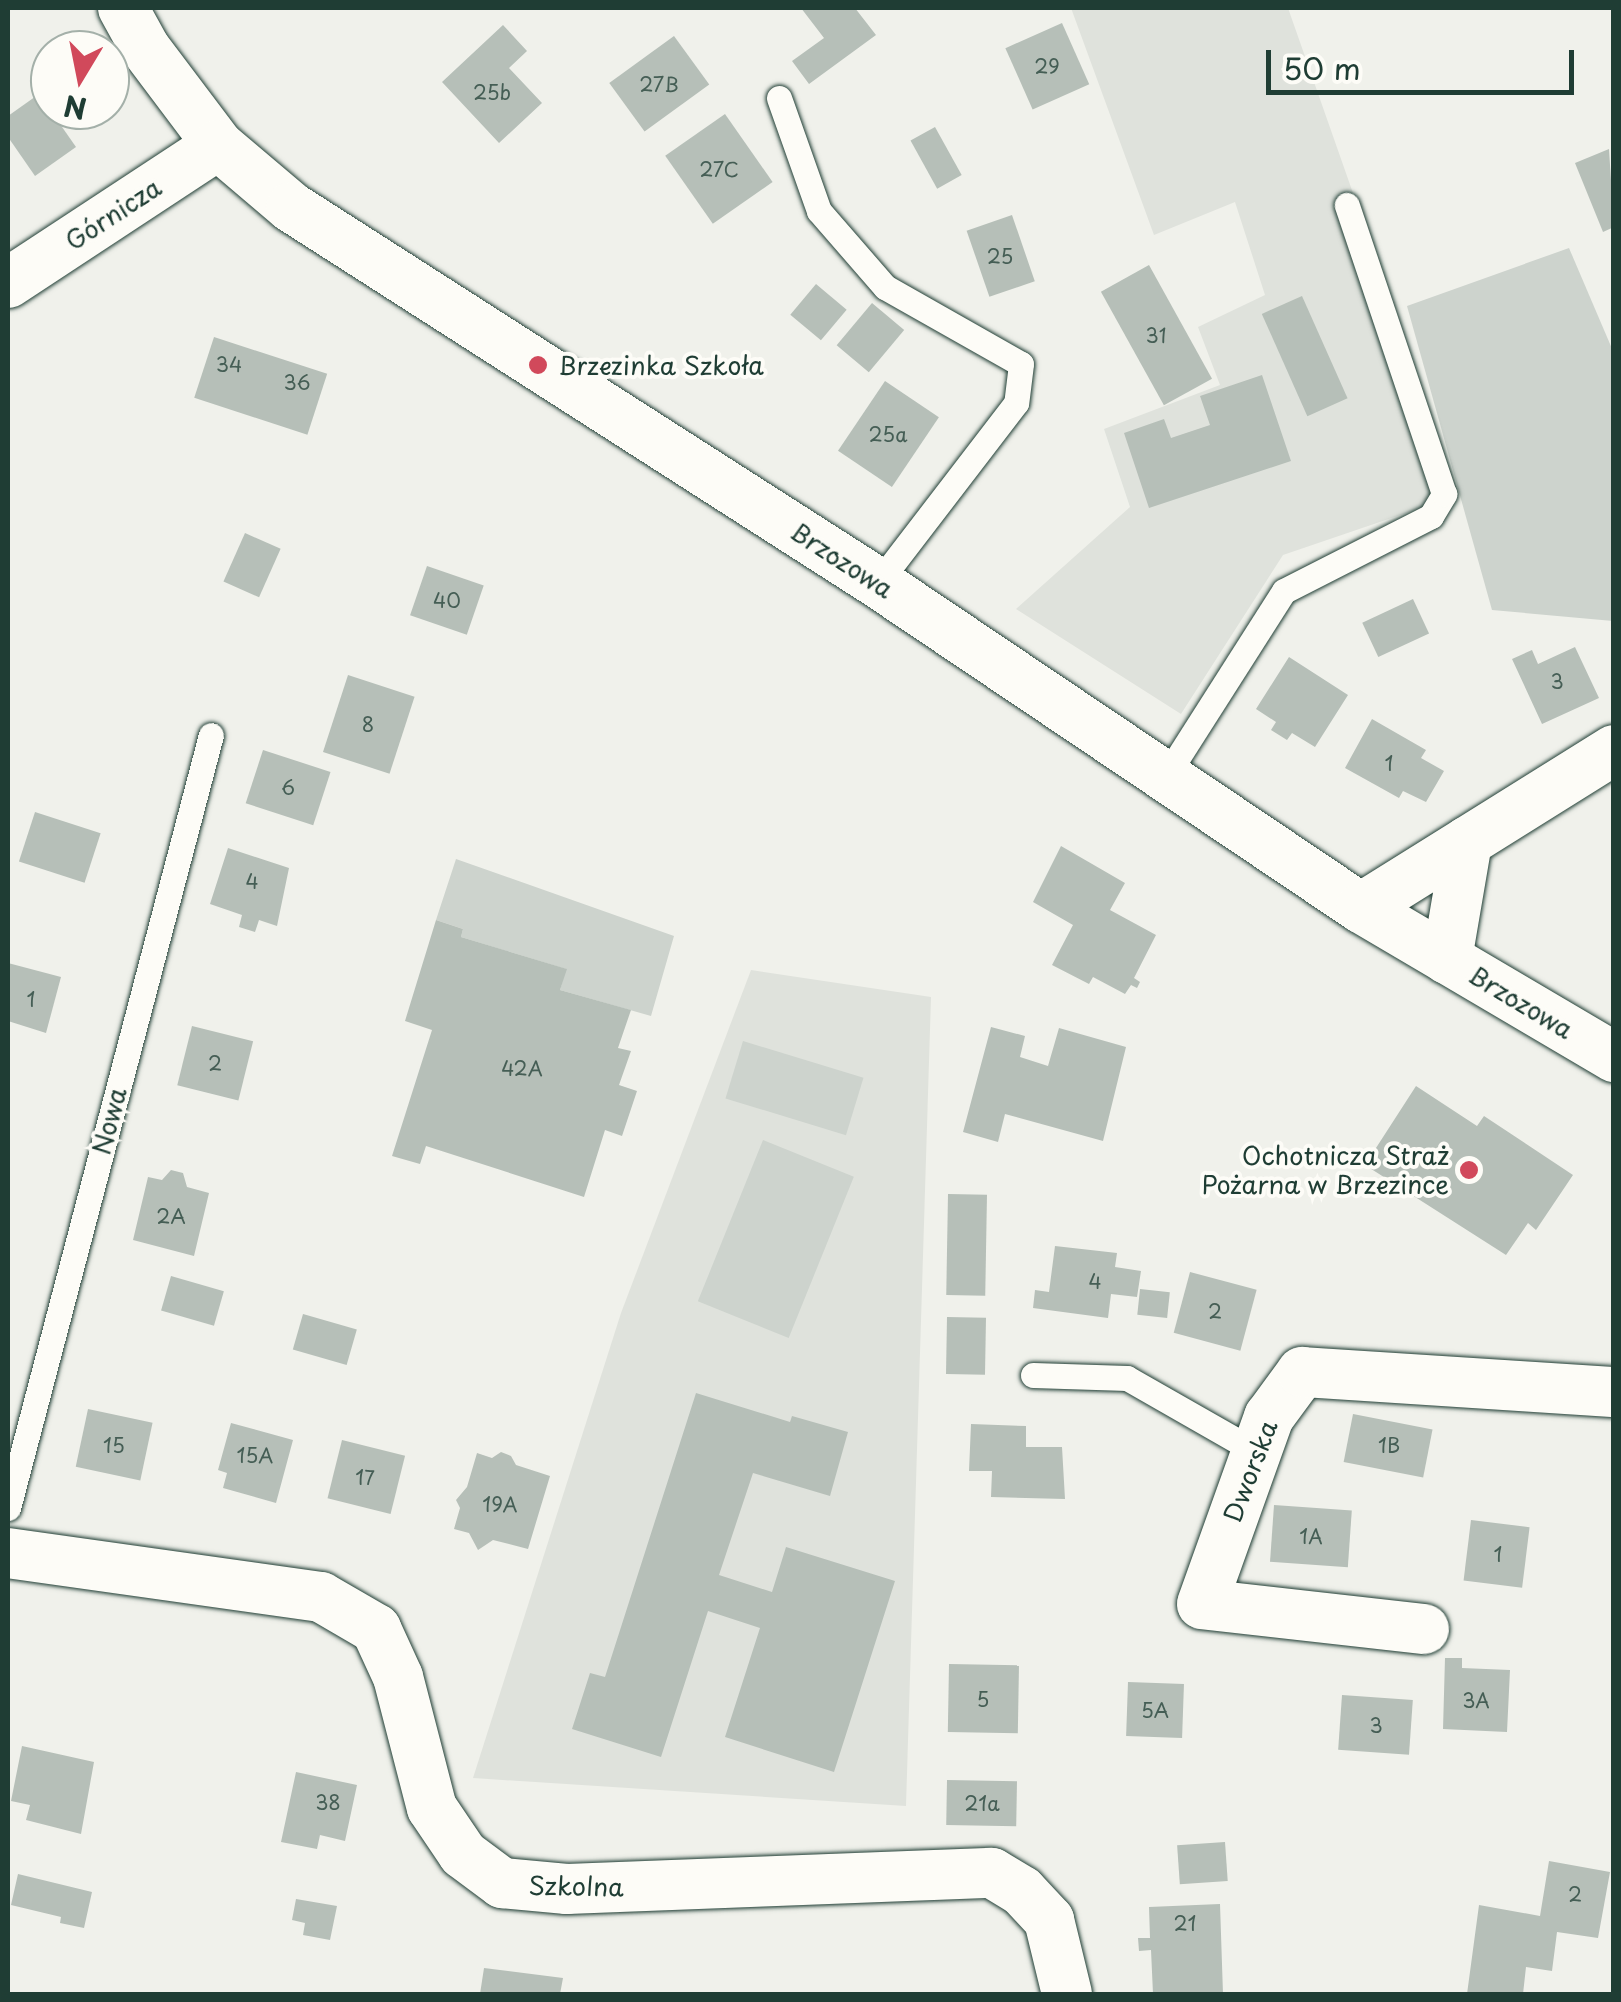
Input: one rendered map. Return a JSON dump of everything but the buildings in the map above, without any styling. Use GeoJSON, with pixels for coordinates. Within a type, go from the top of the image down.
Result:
{"type":"FeatureCollection","features":[{"type":"Feature","properties":{"kind":"street","name":"Brzozowa"},"geometry":{"type":"LineString","coordinates":[[123,8],[145,48],[218,145],[291,207],[878,583],[1361,908],[1614,1057]]}},
{"type":"Feature","properties":{"kind":"street","name":"Górnicza"},"geometry":{"type":"LineString","coordinates":[[8,283],[218,145]]}},
{"type":"Feature","properties":{"kind":"street"},"geometry":{"type":"LineString","coordinates":[[1361,908],[1614,750]]}},
{"type":"Feature","properties":{"kind":"street"},"geometry":{"type":"LineString","coordinates":[[1448,959],[1467,842]]}},
{"type":"Feature","properties":{"kind":"street","name":"Dworska"},"geometry":{"type":"LineString","coordinates":[[1424,1629],[1202,1604],[1269,1417],[1302,1372],[1614,1392]]}},
{"type":"Feature","properties":{"kind":"street","name":"Szkolna"},"geometry":{"type":"LineString","coordinates":[[8,1553],[321,1597],[376,1628],[398,1678],[432,1808],[463,1854],[502,1883],[567,1890],[992,1873],[1022,1891],[1049,1920],[1067,1994]]}},
{"type":"Feature","properties":{"kind":"lane"},"geometry":{"type":"LineString","coordinates":[[780,98],[819,210],[885,287],[1021,364],[1016,403],[878,583]]}},
{"type":"Feature","properties":{"kind":"lane"},"geometry":{"type":"LineString","coordinates":[[1166,776],[1284,590],[1432,516],[1444,494],[1348,205]]}},
{"type":"Feature","properties":{"kind":"lane","name":"Nowa"},"geometry":{"type":"LineString","coordinates":[[8,1508],[211,734]]}},
{"type":"Feature","properties":{"kind":"lane"},"geometry":{"type":"LineString","coordinates":[[1033,1375],[1127,1378],[1256,1451]]}},
{"type":"Feature","properties":{"kind":"shaded area"},"geometry":{"type":"Polygon","coordinates":[[[1071,8],[1288,8],[1459,495],[1283,555],[1181,714],[1016,609],[1130,507],[1104,429],[1220,385],[1198,327],[1265,295],[1235,202],[1154,235],[1071,8]]]}},
{"type":"Feature","properties":{"kind":"shaded area"},"geometry":{"type":"Polygon","coordinates":[[[1569,248],[1613,351],[1613,621],[1492,610],[1407,306],[1569,248]]]}},
{"type":"Feature","properties":{"kind":"shaded area"},"geometry":{"type":"Polygon","coordinates":[[[456,859],[674,936],[651,1016],[560,990],[566,969],[461,937],[463,929],[436,920],[456,859]]]}},
{"type":"Feature","properties":{"kind":"shaded area"},"geometry":{"type":"Polygon","coordinates":[[[751,970],[931,997],[906,1806],[473,1778],[621,1313],[751,970]]]}},
{"type":"Feature","properties":{"kind":"shaded area"},"geometry":{"type":"Polygon","coordinates":[[[743,1041],[863,1078],[846,1135],[725,1098],[743,1041]]]}},
{"type":"Feature","properties":{"kind":"shaded area"},"geometry":{"type":"Polygon","coordinates":[[[763,1140],[854,1177],[789,1338],[698,1301],[763,1140]]]}},
{"type":"Feature","properties":{"kind":"place","name":"Brzezinka Szkoła"},"geometry":{"type":"Point","coordinates":[538,365]}},
{"type":"Feature","properties":{"kind":"place","name":"Ochotnicza Straż Pożarna w Brzezince"},"geometry":{"type":"Point","coordinates":[1469,1170]}}]}
